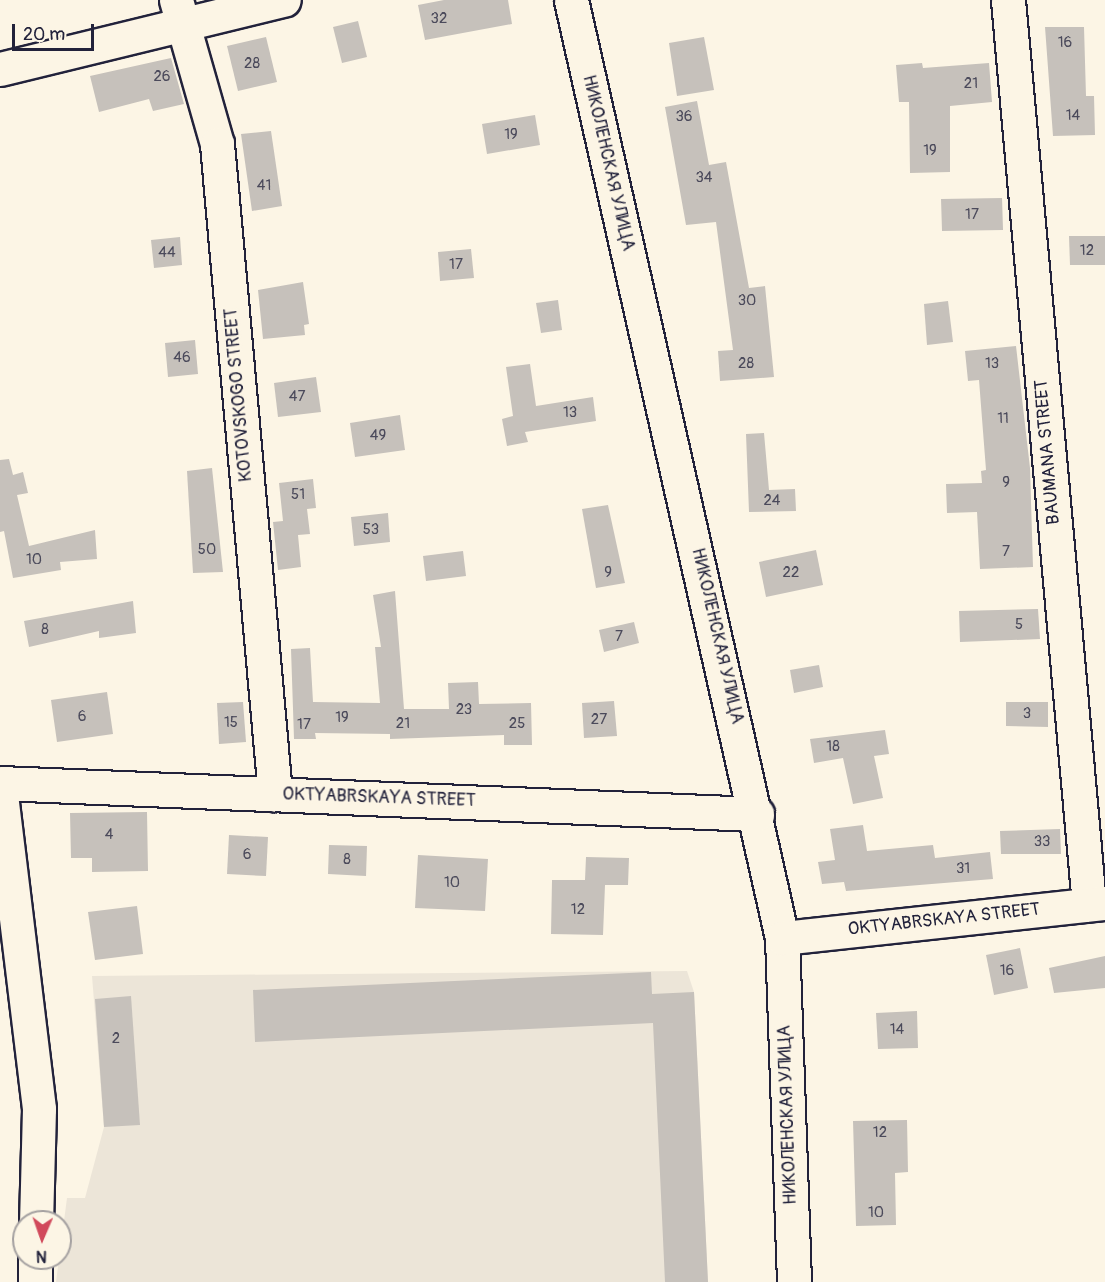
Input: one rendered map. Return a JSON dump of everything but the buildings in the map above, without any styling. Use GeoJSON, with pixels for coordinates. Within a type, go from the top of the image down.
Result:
{"type":"FeatureCollection","features":[{"type":"Feature","properties":{"kind":"street"},"geometry":{"type":"LineString","coordinates":[[0,69],[180,12],[284,0]]}},
{"type":"Feature","properties":{"kind":"street","name":"НИКОЛЕНСКАЯ УЛИЦА"},"geometry":{"type":"LineString","coordinates":[[571,0],[757,814],[782,938],[794,1282]]}},
{"type":"Feature","properties":{"kind":"street","name":"BAUMANA STREET"},"geometry":{"type":"LineString","coordinates":[[1008,0],[1097,903]]}},
{"type":"Feature","properties":{"kind":"street","name":"KOTOVSKOGO STREET"},"geometry":{"type":"LineString","coordinates":[[180,12],[217,144],[274,794]]}},
{"type":"Feature","properties":{"kind":"street"},"geometry":{"type":"LineString","coordinates":[[0,785],[39,1109],[36,1210]]}},
{"type":"Feature","properties":{"kind":"street","name":"OKTYABRSKAYA STREET"},"geometry":{"type":"LineString","coordinates":[[0,785],[757,814]]}},
{"type":"Feature","properties":{"kind":"street","name":"OKTYABRSKAYA STREET"},"geometry":{"type":"LineString","coordinates":[[782,938],[1097,903]]}},
{"type":"Feature","properties":{"kind":"shaded area"},"geometry":{"type":"Polygon","coordinates":[[[687,971],[694,992],[708,1282],[56,1282],[58,1270],[72,1270],[72,1210],[65,1210],[67,1198],[85,1198],[104,1127],[92,976],[687,971]]]}}]}
